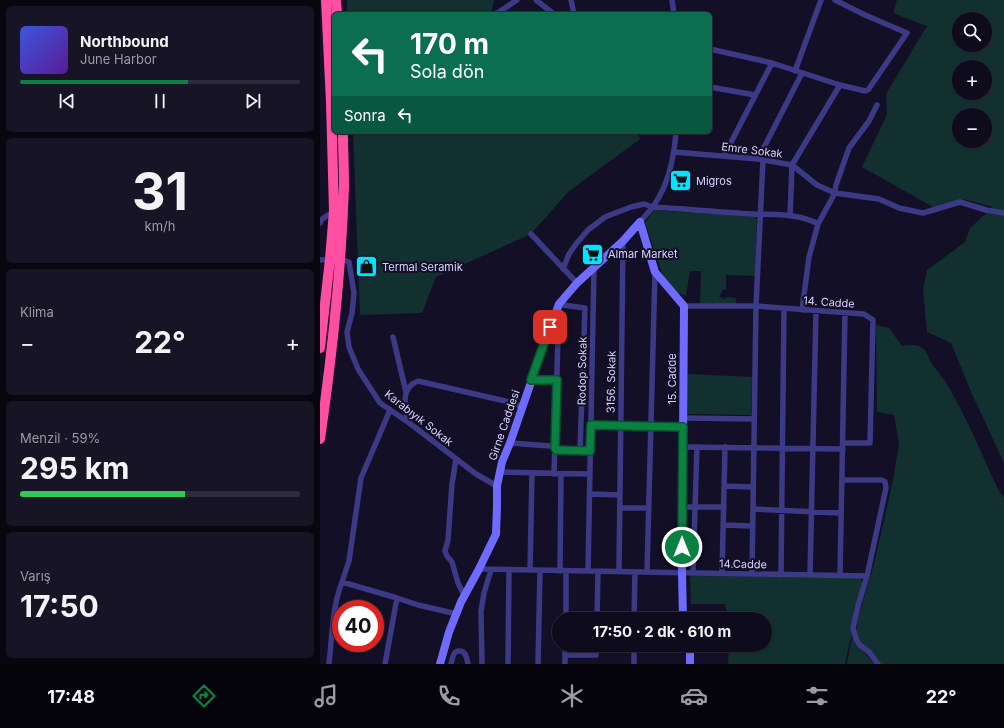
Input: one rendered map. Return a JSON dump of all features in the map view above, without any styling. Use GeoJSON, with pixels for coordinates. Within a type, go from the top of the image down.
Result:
{"type":"FeatureCollection","features":[{"type":"Feature","properties":{"kind":"highway"},"geometry":{"type":"LineString","coordinates":[[320,348],[334,211],[326,0]]}},
{"type":"Feature","properties":{"kind":"highway"},"geometry":{"type":"LineString","coordinates":[[336,0],[337,12]]}},
{"type":"Feature","properties":{"kind":"highway"},"geometry":{"type":"LineString","coordinates":[[320,439],[330,364],[330,260],[344,186],[343,134]]}},
{"type":"Feature","properties":{"kind":"street"},"geometry":{"type":"LineString","coordinates":[[499,12],[517,0]]}},
{"type":"Feature","properties":{"kind":"street"},"geometry":{"type":"LineString","coordinates":[[536,0],[551,12]]}},
{"type":"Feature","properties":{"kind":"street"},"geometry":{"type":"LineString","coordinates":[[571,0],[574,12]]}},
{"type":"Feature","properties":{"kind":"street"},"geometry":{"type":"LineString","coordinates":[[672,0],[674,12]]}},
{"type":"Feature","properties":{"kind":"street"},"geometry":{"type":"LineString","coordinates":[[795,71],[821,0]]}},
{"type":"Feature","properties":{"kind":"street"},"geometry":{"type":"LineString","coordinates":[[712,50],[772,64],[861,91],[868,90],[907,33],[835,0]]}},
{"type":"Feature","properties":{"kind":"street"},"geometry":{"type":"LineString","coordinates":[[724,156],[772,64]]}},
{"type":"Feature","properties":{"kind":"street"},"geometry":{"type":"LineString","coordinates":[[752,574],[760,160],[802,73]]}},
{"type":"Feature","properties":{"kind":"street"},"geometry":{"type":"LineString","coordinates":[[790,216],[792,165],[840,85]]}},
{"type":"Feature","properties":{"kind":"street"},"geometry":{"type":"LineString","coordinates":[[712,87],[755,95]]}},
{"type":"Feature","properties":{"kind":"street"},"geometry":{"type":"LineString","coordinates":[[802,310],[809,257],[818,224],[835,193],[836,185],[849,148],[869,121],[877,105]]}},
{"type":"Feature","properties":{"kind":"street","name":"Girne Caddesi"},"geometry":{"type":"LineString","coordinates":[[440,664],[449,632],[464,595],[479,569],[496,534],[498,486],[502,462],[559,304],[577,283],[623,241],[653,207],[667,181],[674,152],[676,134]]}},
{"type":"Feature","properties":{"kind":"street","name":"Emre Sokak"},"geometry":{"type":"LineString","coordinates":[[674,152],[724,156],[792,165],[817,185],[835,193],[879,199],[899,208],[923,213],[960,202],[986,210],[1004,213]]}},
{"type":"Feature","properties":{"kind":"street"},"geometry":{"type":"LineString","coordinates":[[563,268],[569,254],[588,230],[605,217],[631,207],[644,204],[653,207],[790,216],[814,221],[818,224]]}},
{"type":"Feature","properties":{"kind":"street"},"geometry":{"type":"LineString","coordinates":[[320,223],[322,219],[334,211]]}},
{"type":"Feature","properties":{"kind":"street"},"geometry":{"type":"LineString","coordinates":[[640,222],[655,272],[647,572]]}},
{"type":"Feature","properties":{"kind":"street"},"geometry":{"type":"LineString","coordinates":[[531,234],[577,283]]}},
{"type":"Feature","properties":{"kind":"street","name":"3156. Sokak"},"geometry":{"type":"LineString","coordinates":[[619,572],[623,241]]}},
{"type":"Feature","properties":{"kind":"street","name":"Karabıyık Sokak"},"geometry":{"type":"LineString","coordinates":[[330,260],[349,262],[354,294],[352,313],[347,332],[349,347],[358,369],[380,403],[408,422],[476,474],[498,486]]}},
{"type":"Feature","properties":{"kind":"street","name":"Rodop Sokak"},"geometry":{"type":"LineString","coordinates":[[588,571],[594,268]]}},
{"type":"Feature","properties":{"kind":"street"},"geometry":{"type":"LineString","coordinates":[[655,272],[684,306]]}},
{"type":"Feature","properties":{"kind":"street"},"geometry":{"type":"LineString","coordinates":[[554,474],[559,304],[585,308],[580,450]]}},
{"type":"Feature","properties":{"kind":"street","name":"14. Cadde"},"geometry":{"type":"LineString","coordinates":[[684,306],[756,306],[784,308],[864,314],[872,320],[870,443],[843,446]]}},
{"type":"Feature","properties":{"kind":"street","name":"15. Cadde"},"geometry":{"type":"LineString","coordinates":[[683,612],[684,306]]}},
{"type":"Feature","properties":{"kind":"street"},"geometry":{"type":"LineString","coordinates":[[781,575],[784,308]]}},
{"type":"Feature","properties":{"kind":"street"},"geometry":{"type":"LineString","coordinates":[[810,575],[816,311]]}},
{"type":"Feature","properties":{"kind":"street"},"geometry":{"type":"LineString","coordinates":[[840,576],[846,313]]}},
{"type":"Feature","properties":{"kind":"street"},"geometry":{"type":"LineString","coordinates":[[393,337],[406,392],[404,405],[408,422]]}},
{"type":"Feature","properties":{"kind":"street"},"geometry":{"type":"LineString","coordinates":[[531,380],[557,380]]}},
{"type":"Feature","properties":{"kind":"street"},"geometry":{"type":"LineString","coordinates":[[406,392],[412,383],[418,381],[514,403],[522,407]]}},
{"type":"Feature","properties":{"kind":"street"},"geometry":{"type":"LineString","coordinates":[[329,664],[336,603],[349,561],[361,478],[390,410]]}},
{"type":"Feature","properties":{"kind":"street"},"geometry":{"type":"LineString","coordinates":[[683,418],[754,419]]}},
{"type":"Feature","properties":{"kind":"street"},"geometry":{"type":"LineString","coordinates":[[591,425],[683,427]]}},
{"type":"Feature","properties":{"kind":"street"},"geometry":{"type":"LineString","coordinates":[[510,443],[550,446],[556,450],[590,451]]}},
{"type":"Feature","properties":{"kind":"street"},"geometry":{"type":"LineString","coordinates":[[683,447],[813,448],[843,446]]}},
{"type":"Feature","properties":{"kind":"street"},"geometry":{"type":"LineString","coordinates":[[694,573],[697,447]]}},
{"type":"Feature","properties":{"kind":"street"},"geometry":{"type":"LineString","coordinates":[[722,574],[725,447]]}},
{"type":"Feature","properties":{"kind":"street"},"geometry":{"type":"LineString","coordinates":[[456,459],[445,552],[452,562],[458,583],[464,595]]}},
{"type":"Feature","properties":{"kind":"street"},"geometry":{"type":"LineString","coordinates":[[500,472],[590,474]]}},
{"type":"Feature","properties":{"kind":"street"},"geometry":{"type":"LineString","coordinates":[[530,570],[532,473]]}},
{"type":"Feature","properties":{"kind":"street"},"geometry":{"type":"LineString","coordinates":[[560,571],[561,474]]}},
{"type":"Feature","properties":{"kind":"street"},"geometry":{"type":"LineString","coordinates":[[842,480],[882,480],[885,482],[886,488],[867,576],[853,628],[856,639],[860,645],[870,652],[878,664]]}},
{"type":"Feature","properties":{"kind":"street"},"geometry":{"type":"LineString","coordinates":[[724,486],[753,487]]}},
{"type":"Feature","properties":{"kind":"street"},"geometry":{"type":"LineString","coordinates":[[590,494],[620,495]]}},
{"type":"Feature","properties":{"kind":"street"},"geometry":{"type":"LineString","coordinates":[[683,507],[724,508]]}},
{"type":"Feature","properties":{"kind":"street"},"geometry":{"type":"LineString","coordinates":[[620,508],[649,508]]}},
{"type":"Feature","properties":{"kind":"street"},"geometry":{"type":"LineString","coordinates":[[753,509],[841,513]]}},
{"type":"Feature","properties":{"kind":"street"},"geometry":{"type":"LineString","coordinates":[[724,525],[752,526]]}},
{"type":"Feature","properties":{"kind":"street","name":"14.Cadde"},"geometry":{"type":"LineString","coordinates":[[479,569],[867,576]]}},
{"type":"Feature","properties":{"kind":"street"},"geometry":{"type":"LineString","coordinates":[[482,664],[481,611],[484,592],[491,570]]}},
{"type":"Feature","properties":{"kind":"street"},"geometry":{"type":"LineString","coordinates":[[508,664],[509,570]]}},
{"type":"Feature","properties":{"kind":"street"},"geometry":{"type":"LineString","coordinates":[[538,664],[540,570]]}},
{"type":"Feature","properties":{"kind":"street"},"geometry":{"type":"LineString","coordinates":[[566,571],[566,612]]}},
{"type":"Feature","properties":{"kind":"street"},"geometry":{"type":"LineString","coordinates":[[597,612],[598,572]]}},
{"type":"Feature","properties":{"kind":"street"},"geometry":{"type":"LineString","coordinates":[[634,612],[635,572]]}},
{"type":"Feature","properties":{"kind":"street"},"geometry":{"type":"LineString","coordinates":[[682,573],[688,584],[689,612]]}},
{"type":"Feature","properties":{"kind":"street"},"geometry":{"type":"LineString","coordinates":[[342,582],[374,590],[418,605],[456,614]]}},
{"type":"Feature","properties":{"kind":"street"},"geometry":{"type":"LineString","coordinates":[[385,664],[397,598]]}},
{"type":"Feature","properties":{"kind":"street"},"geometry":{"type":"LineString","coordinates":[[451,664],[454,654],[460,651],[466,655],[468,664]]}},
{"type":"Feature","properties":{"kind":"street"},"geometry":{"type":"LineString","coordinates":[[565,664],[565,655],[596,655],[596,652]]}},
{"type":"Feature","properties":{"kind":"street"},"geometry":{"type":"LineString","coordinates":[[634,652],[634,664]]}},
{"type":"Feature","properties":{"kind":"street"},"geometry":{"type":"LineString","coordinates":[[684,652],[685,664]]}},
{"type":"Feature","properties":{"kind":"street"},"geometry":{"type":"LineString","coordinates":[[690,652],[690,664]]}},
{"type":"Feature","properties":{"kind":"green space"},"geometry":{"type":"Polygon","coordinates":[[[347,0],[494,0],[491,12],[347,12],[347,0]]]}},
{"type":"Feature","properties":{"kind":"green space"},"geometry":{"type":"Polygon","coordinates":[[[897,0],[1004,0],[1004,463],[972,394],[951,343],[927,332],[923,290],[927,270],[965,242],[970,228],[993,207],[963,199],[933,207],[862,167],[887,115],[886,94],[927,26],[893,13],[897,0]]]}},
{"type":"Feature","properties":{"kind":"green space"},"geometry":{"type":"Polygon","coordinates":[[[353,134],[638,134],[640,139],[568,192],[531,234],[436,277],[422,313],[360,315],[353,134]]]}},
{"type":"Feature","properties":{"kind":"green space"},"geometry":{"type":"Polygon","coordinates":[[[654,210],[755,217],[757,219],[755,276],[726,275],[726,290],[723,289],[719,297],[725,299],[726,297],[736,298],[736,304],[700,304],[701,271],[690,271],[686,296],[678,293],[663,276],[645,223],[654,210]]]}},
{"type":"Feature","properties":{"kind":"green space"},"geometry":{"type":"Polygon","coordinates":[[[876,325],[889,328],[902,346],[917,346],[926,351],[932,364],[945,381],[960,407],[998,489],[1004,498],[1004,664],[880,664],[856,636],[857,621],[874,564],[893,480],[899,444],[894,415],[877,412],[876,325]]]}},
{"type":"Feature","properties":{"kind":"green space"},"geometry":{"type":"Polygon","coordinates":[[[687,374],[752,377],[751,415],[686,414],[687,374]]]}},
{"type":"Feature","properties":{"kind":"green space"},"geometry":{"type":"Polygon","coordinates":[[[690,577],[861,579],[863,583],[851,631],[852,637],[845,664],[728,664],[729,652],[772,652],[772,612],[727,612],[725,604],[691,604],[690,577]]]}},
{"type":"Feature","properties":{"kind":"green space"},"geometry":{"type":"Polygon","coordinates":[[[852,639],[854,640],[874,664],[847,664],[852,639]]]}},
{"type":"Feature","properties":{"kind":"place","name":"Migros"},"geometry":{"type":"Point","coordinates":[680,181]}},
{"type":"Feature","properties":{"kind":"place","name":"Almar Market"},"geometry":{"type":"Point","coordinates":[592,254]}},
{"type":"Feature","properties":{"kind":"place","name":"Termal Seramik"},"geometry":{"type":"Point","coordinates":[366,267]}},
{"type":"Feature","properties":{"kind":"route"},"geometry":{"type":"LineString","coordinates":[[550,327],[531,380],[557,380],[556,450],[590,451],[591,425],[683,427],[682,547]]}}]}
